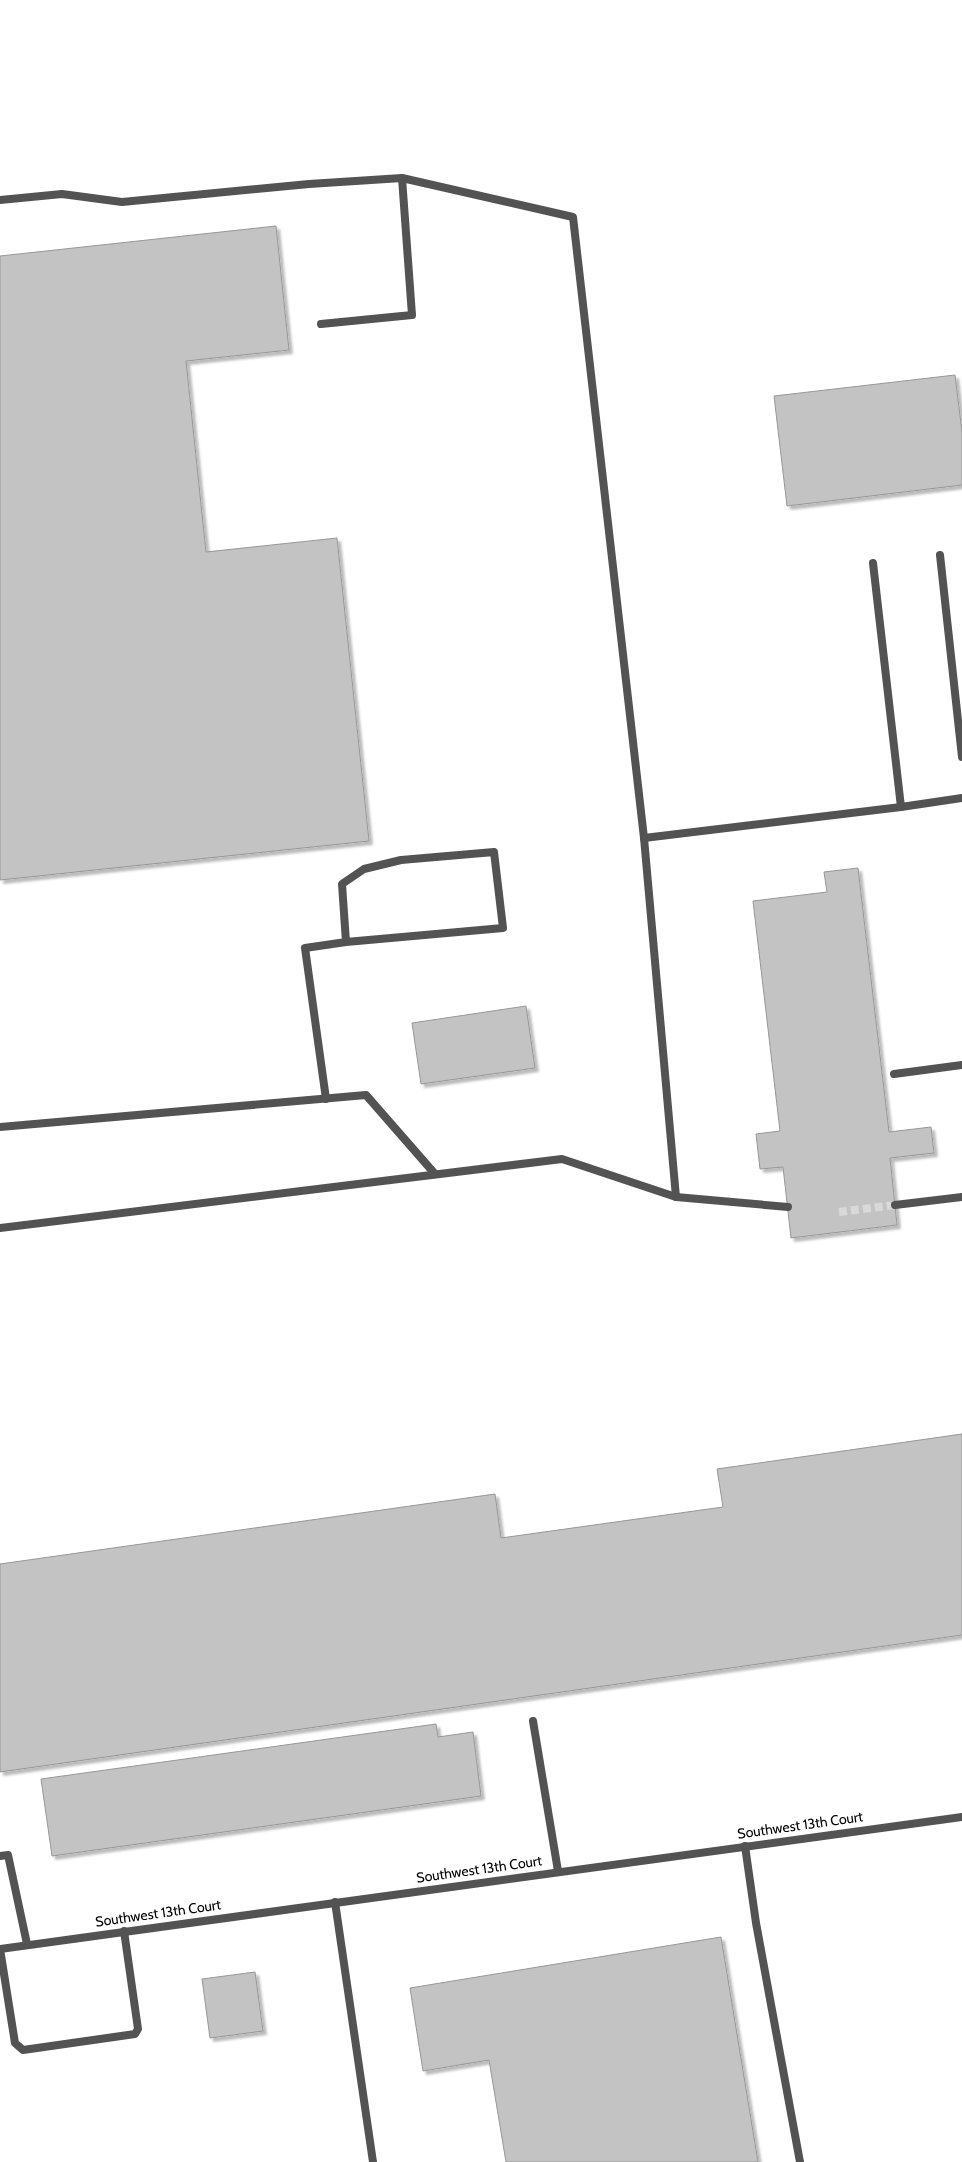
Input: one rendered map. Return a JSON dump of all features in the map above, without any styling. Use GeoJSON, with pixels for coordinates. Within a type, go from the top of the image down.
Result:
{"type":"FeatureCollection","features":[{"type":"Feature","properties":{"kind":"street"},"geometry":{"type":"LineString","coordinates":[[0,200],[62,194],[122,202],[308,184],[402,178],[574,218],[644,838],[676,1197]]}},
{"type":"Feature","properties":{"kind":"street"},"geometry":{"type":"LineString","coordinates":[[321,324],[412,315],[402,178]]}},
{"type":"Feature","properties":{"kind":"street"},"geometry":{"type":"LineString","coordinates":[[940,555],[962,757]]}},
{"type":"Feature","properties":{"kind":"street"},"geometry":{"type":"LineString","coordinates":[[873,563],[900,807]]}},
{"type":"Feature","properties":{"kind":"street"},"geometry":{"type":"LineString","coordinates":[[644,838],[962,798]]}},
{"type":"Feature","properties":{"kind":"street"},"geometry":{"type":"LineString","coordinates":[[326,1099],[305,948],[346,942],[503,928],[494,852],[401,860],[364,869],[342,884],[346,942]]}},
{"type":"Feature","properties":{"kind":"street"},"geometry":{"type":"LineString","coordinates":[[894,1074],[962,1065]]}},
{"type":"Feature","properties":{"kind":"street"},"geometry":{"type":"LineString","coordinates":[[0,1127],[366,1095],[435,1174]]}},
{"type":"Feature","properties":{"kind":"street"},"geometry":{"type":"LineString","coordinates":[[0,1228],[562,1159],[676,1197],[788,1207]]}},
{"type":"Feature","properties":{"kind":"street"},"geometry":{"type":"LineString","coordinates":[[895,1205],[962,1197]]}},
{"type":"Feature","properties":{"kind":"street"},"geometry":{"type":"LineString","coordinates":[[533,1721],[558,1871]]}},
{"type":"Feature","properties":{"kind":"street","name":"Southwest 13th Court"},"geometry":{"type":"LineString","coordinates":[[0,1949],[27,1944],[962,1816]]}},
{"type":"Feature","properties":{"kind":"street"},"geometry":{"type":"LineString","coordinates":[[745,1846],[756,1923],[800,2162]]}},
{"type":"Feature","properties":{"kind":"street"},"geometry":{"type":"LineString","coordinates":[[0,1856],[8,1855],[27,1944]]}},
{"type":"Feature","properties":{"kind":"street"},"geometry":{"type":"LineString","coordinates":[[335,1902],[373,2162]]}},
{"type":"Feature","properties":{"kind":"street"},"geometry":{"type":"LineString","coordinates":[[0,1949],[15,2043],[18,2047],[23,2050],[135,2034],[138,2029],[124,1931]]}},
{"type":"Feature","properties":{"kind":"building"},"geometry":{"type":"Polygon","coordinates":[[[276,226],[289,350],[186,361],[206,552],[337,538],[369,841],[0,880],[0,256],[276,226]]]}},
{"type":"Feature","properties":{"kind":"building"},"geometry":{"type":"Polygon","coordinates":[[[955,375],[962,432],[962,485],[787,506],[774,396],[955,375]]]}},
{"type":"Feature","properties":{"kind":"building"},"geometry":{"type":"Polygon","coordinates":[[[858,868],[889,1132],[931,1127],[934,1153],[890,1158],[897,1225],[791,1238],[783,1167],[760,1169],[756,1134],[780,1131],[753,901],[827,892],[824,872],[858,868]]]}},
{"type":"Feature","properties":{"kind":"building"},"geometry":{"type":"Polygon","coordinates":[[[526,1006],[535,1068],[421,1084],[412,1023],[526,1006]]]}},
{"type":"Feature","properties":{"kind":"building"},"geometry":{"type":"Polygon","coordinates":[[[962,1434],[962,1635],[0,1772],[0,1564],[495,1494],[501,1538],[723,1507],[717,1469],[962,1434]]]}},
{"type":"Feature","properties":{"kind":"building"},"geometry":{"type":"Polygon","coordinates":[[[436,1724],[438,1737],[473,1732],[481,1796],[52,1856],[41,1779],[436,1724]]]}},
{"type":"Feature","properties":{"kind":"building"},"geometry":{"type":"Polygon","coordinates":[[[721,1937],[758,2162],[506,2162],[489,2060],[423,2071],[410,1988],[721,1937]]]}},
{"type":"Feature","properties":{"kind":"building"},"geometry":{"type":"Polygon","coordinates":[[[255,1972],[263,2031],[210,2038],[202,1979],[255,1972]]]}},
{"type":"Feature","properties":{"kind":"tunnel"},"geometry":{"type":"LineString","coordinates":[[839,1212],[895,1205]]}}]}
